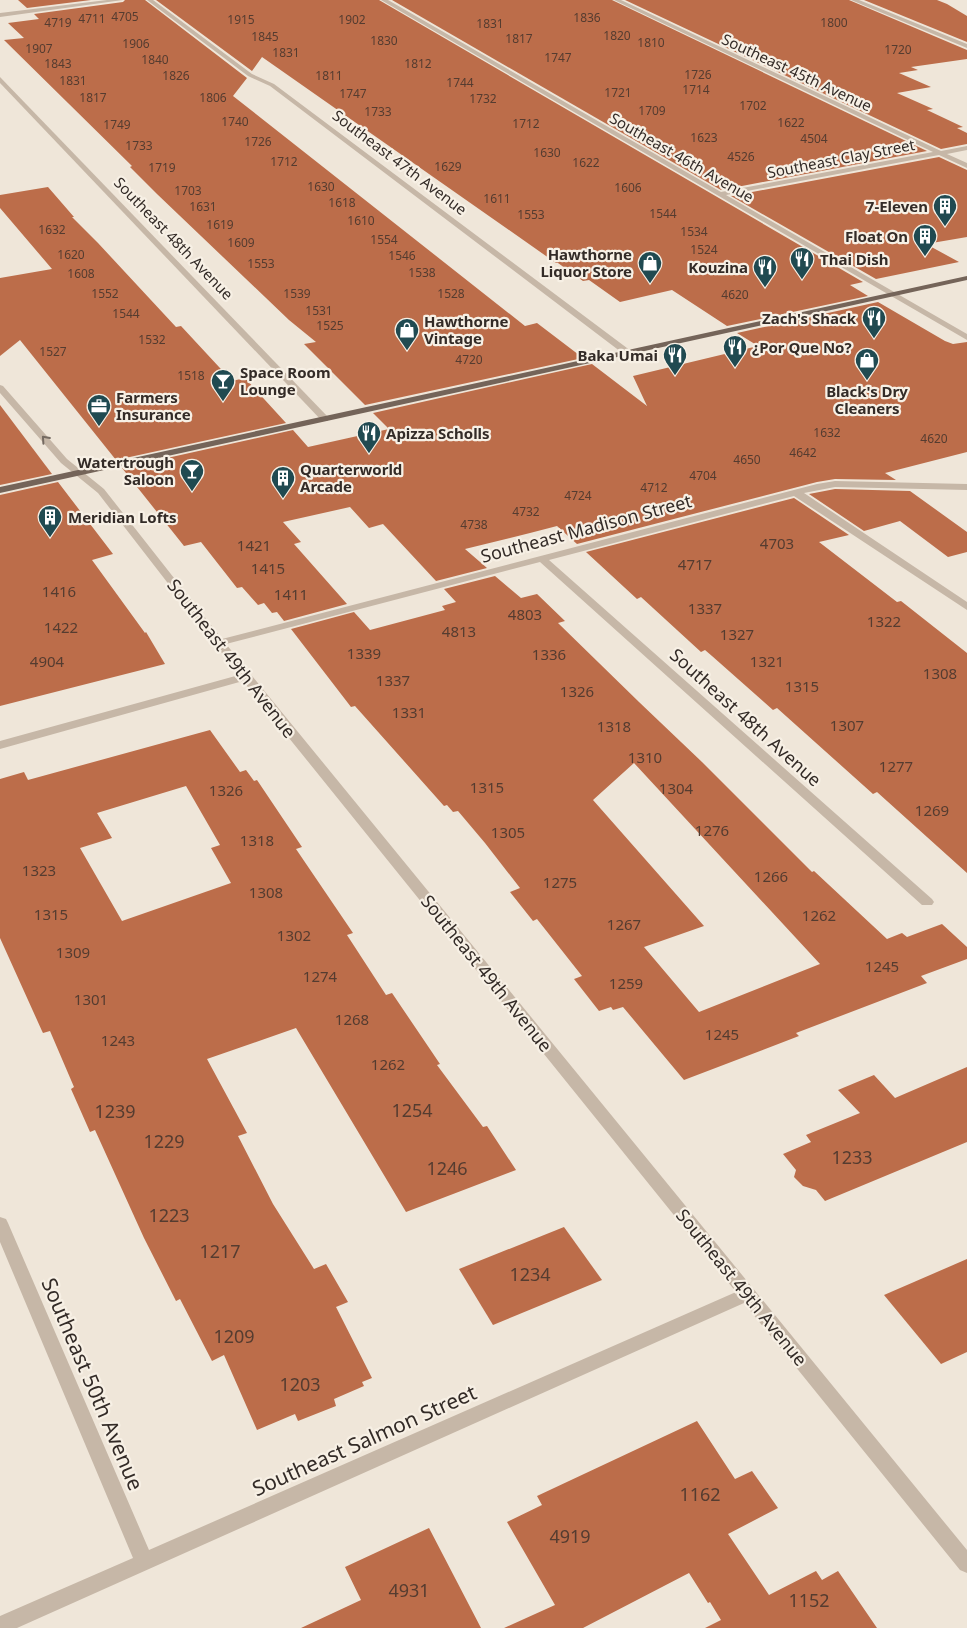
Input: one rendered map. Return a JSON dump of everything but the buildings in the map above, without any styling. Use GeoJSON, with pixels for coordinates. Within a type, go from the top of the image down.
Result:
{"type":"FeatureCollection","features":[{"type":"Feature","properties":{"kind":"main road"},"geometry":{"type":"LineString","coordinates":[[0,490],[967,278]]}},
{"type":"Feature","properties":{"kind":"street"},"geometry":{"type":"LineString","coordinates":[[0,15],[120,0]]}},
{"type":"Feature","properties":{"kind":"street","name":"Southeast 47th Avenue"},"geometry":{"type":"LineString","coordinates":[[150,0],[250,75],[272,85],[628,353]]}},
{"type":"Feature","properties":{"kind":"street","name":"Southeast 46th Avenue"},"geometry":{"type":"LineString","coordinates":[[384,0],[967,337]]}},
{"type":"Feature","properties":{"kind":"street","name":"Southeast 45th Avenue"},"geometry":{"type":"LineString","coordinates":[[617,0],[967,166]]}},
{"type":"Feature","properties":{"kind":"street"},"geometry":{"type":"LineString","coordinates":[[854,0],[967,46]]}},
{"type":"Feature","properties":{"kind":"street","name":"Southeast 48th Avenue"},"geometry":{"type":"LineString","coordinates":[[0,79],[325,419]]}},
{"type":"Feature","properties":{"kind":"street","name":"Southeast Clay Street"},"geometry":{"type":"LineString","coordinates":[[720,194],[967,148]]}},
{"type":"Feature","properties":{"kind":"street","name":"Southeast 49th Avenue"},"geometry":{"type":"LineString","coordinates":[[0,388],[64,461],[101,491],[246,677],[967,1564]]}},
{"type":"Feature","properties":{"kind":"street","name":"Southeast Madison Street"},"geometry":{"type":"LineString","coordinates":[[219,643],[795,492],[836,484],[967,488]]}},
{"type":"Feature","properties":{"kind":"street"},"geometry":{"type":"LineString","coordinates":[[795,492],[967,607]]}},
{"type":"Feature","properties":{"kind":"street","name":"Southeast 48th Avenue"},"geometry":{"type":"LineString","coordinates":[[541,558],[927,902]]}},
{"type":"Feature","properties":{"kind":"street"},"geometry":{"type":"LineString","coordinates":[[0,744],[246,677]]}},
{"type":"Feature","properties":{"kind":"street","name":"Southeast 50th Avenue"},"geometry":{"type":"LineString","coordinates":[[0,1223],[145,1563]]}},
{"type":"Feature","properties":{"kind":"street","name":"Southeast Salmon Street"},"geometry":{"type":"LineString","coordinates":[[0,1626],[747,1294]]}},
{"type":"Feature","properties":{"kind":"place","name":"7-Eleven"},"geometry":{"type":"Point","coordinates":[945,227]}},
{"type":"Feature","properties":{"kind":"place","name":"Float On"},"geometry":{"type":"Point","coordinates":[925,257]}},
{"type":"Feature","properties":{"kind":"place","name":"Thai Dish"},"geometry":{"type":"Point","coordinates":[802,280]}},
{"type":"Feature","properties":{"kind":"place","name":"Hawthorne Liquor Store"},"geometry":{"type":"Point","coordinates":[650,284]}},
{"type":"Feature","properties":{"kind":"place","name":"Kouzina"},"geometry":{"type":"Point","coordinates":[765,288]}},
{"type":"Feature","properties":{"kind":"place","name":"Zach's Shack"},"geometry":{"type":"Point","coordinates":[874,339]}},
{"type":"Feature","properties":{"kind":"place","name":"Hawthorne Vintage"},"geometry":{"type":"Point","coordinates":[407,351]}},
{"type":"Feature","properties":{"kind":"place","name":"¿Por Que No?"},"geometry":{"type":"Point","coordinates":[735,368]}},
{"type":"Feature","properties":{"kind":"place","name":"Baka Umai"},"geometry":{"type":"Point","coordinates":[675,376]}},
{"type":"Feature","properties":{"kind":"place","name":"Black's Dry Cleaners"},"geometry":{"type":"Point","coordinates":[867,381]}},
{"type":"Feature","properties":{"kind":"place","name":"Space Room Lounge"},"geometry":{"type":"Point","coordinates":[223,402]}},
{"type":"Feature","properties":{"kind":"place","name":"Farmers Insurance"},"geometry":{"type":"Point","coordinates":[99,427]}},
{"type":"Feature","properties":{"kind":"place","name":"Apizza Scholls"},"geometry":{"type":"Point","coordinates":[369,454]}},
{"type":"Feature","properties":{"kind":"place","name":"Watertrough Saloon"},"geometry":{"type":"Point","coordinates":[192,492]}},
{"type":"Feature","properties":{"kind":"place","name":"Quarterworld Arcade"},"geometry":{"type":"Point","coordinates":[283,499]}},
{"type":"Feature","properties":{"kind":"place","name":"Meridian Lofts"},"geometry":{"type":"Point","coordinates":[50,538]}}]}
